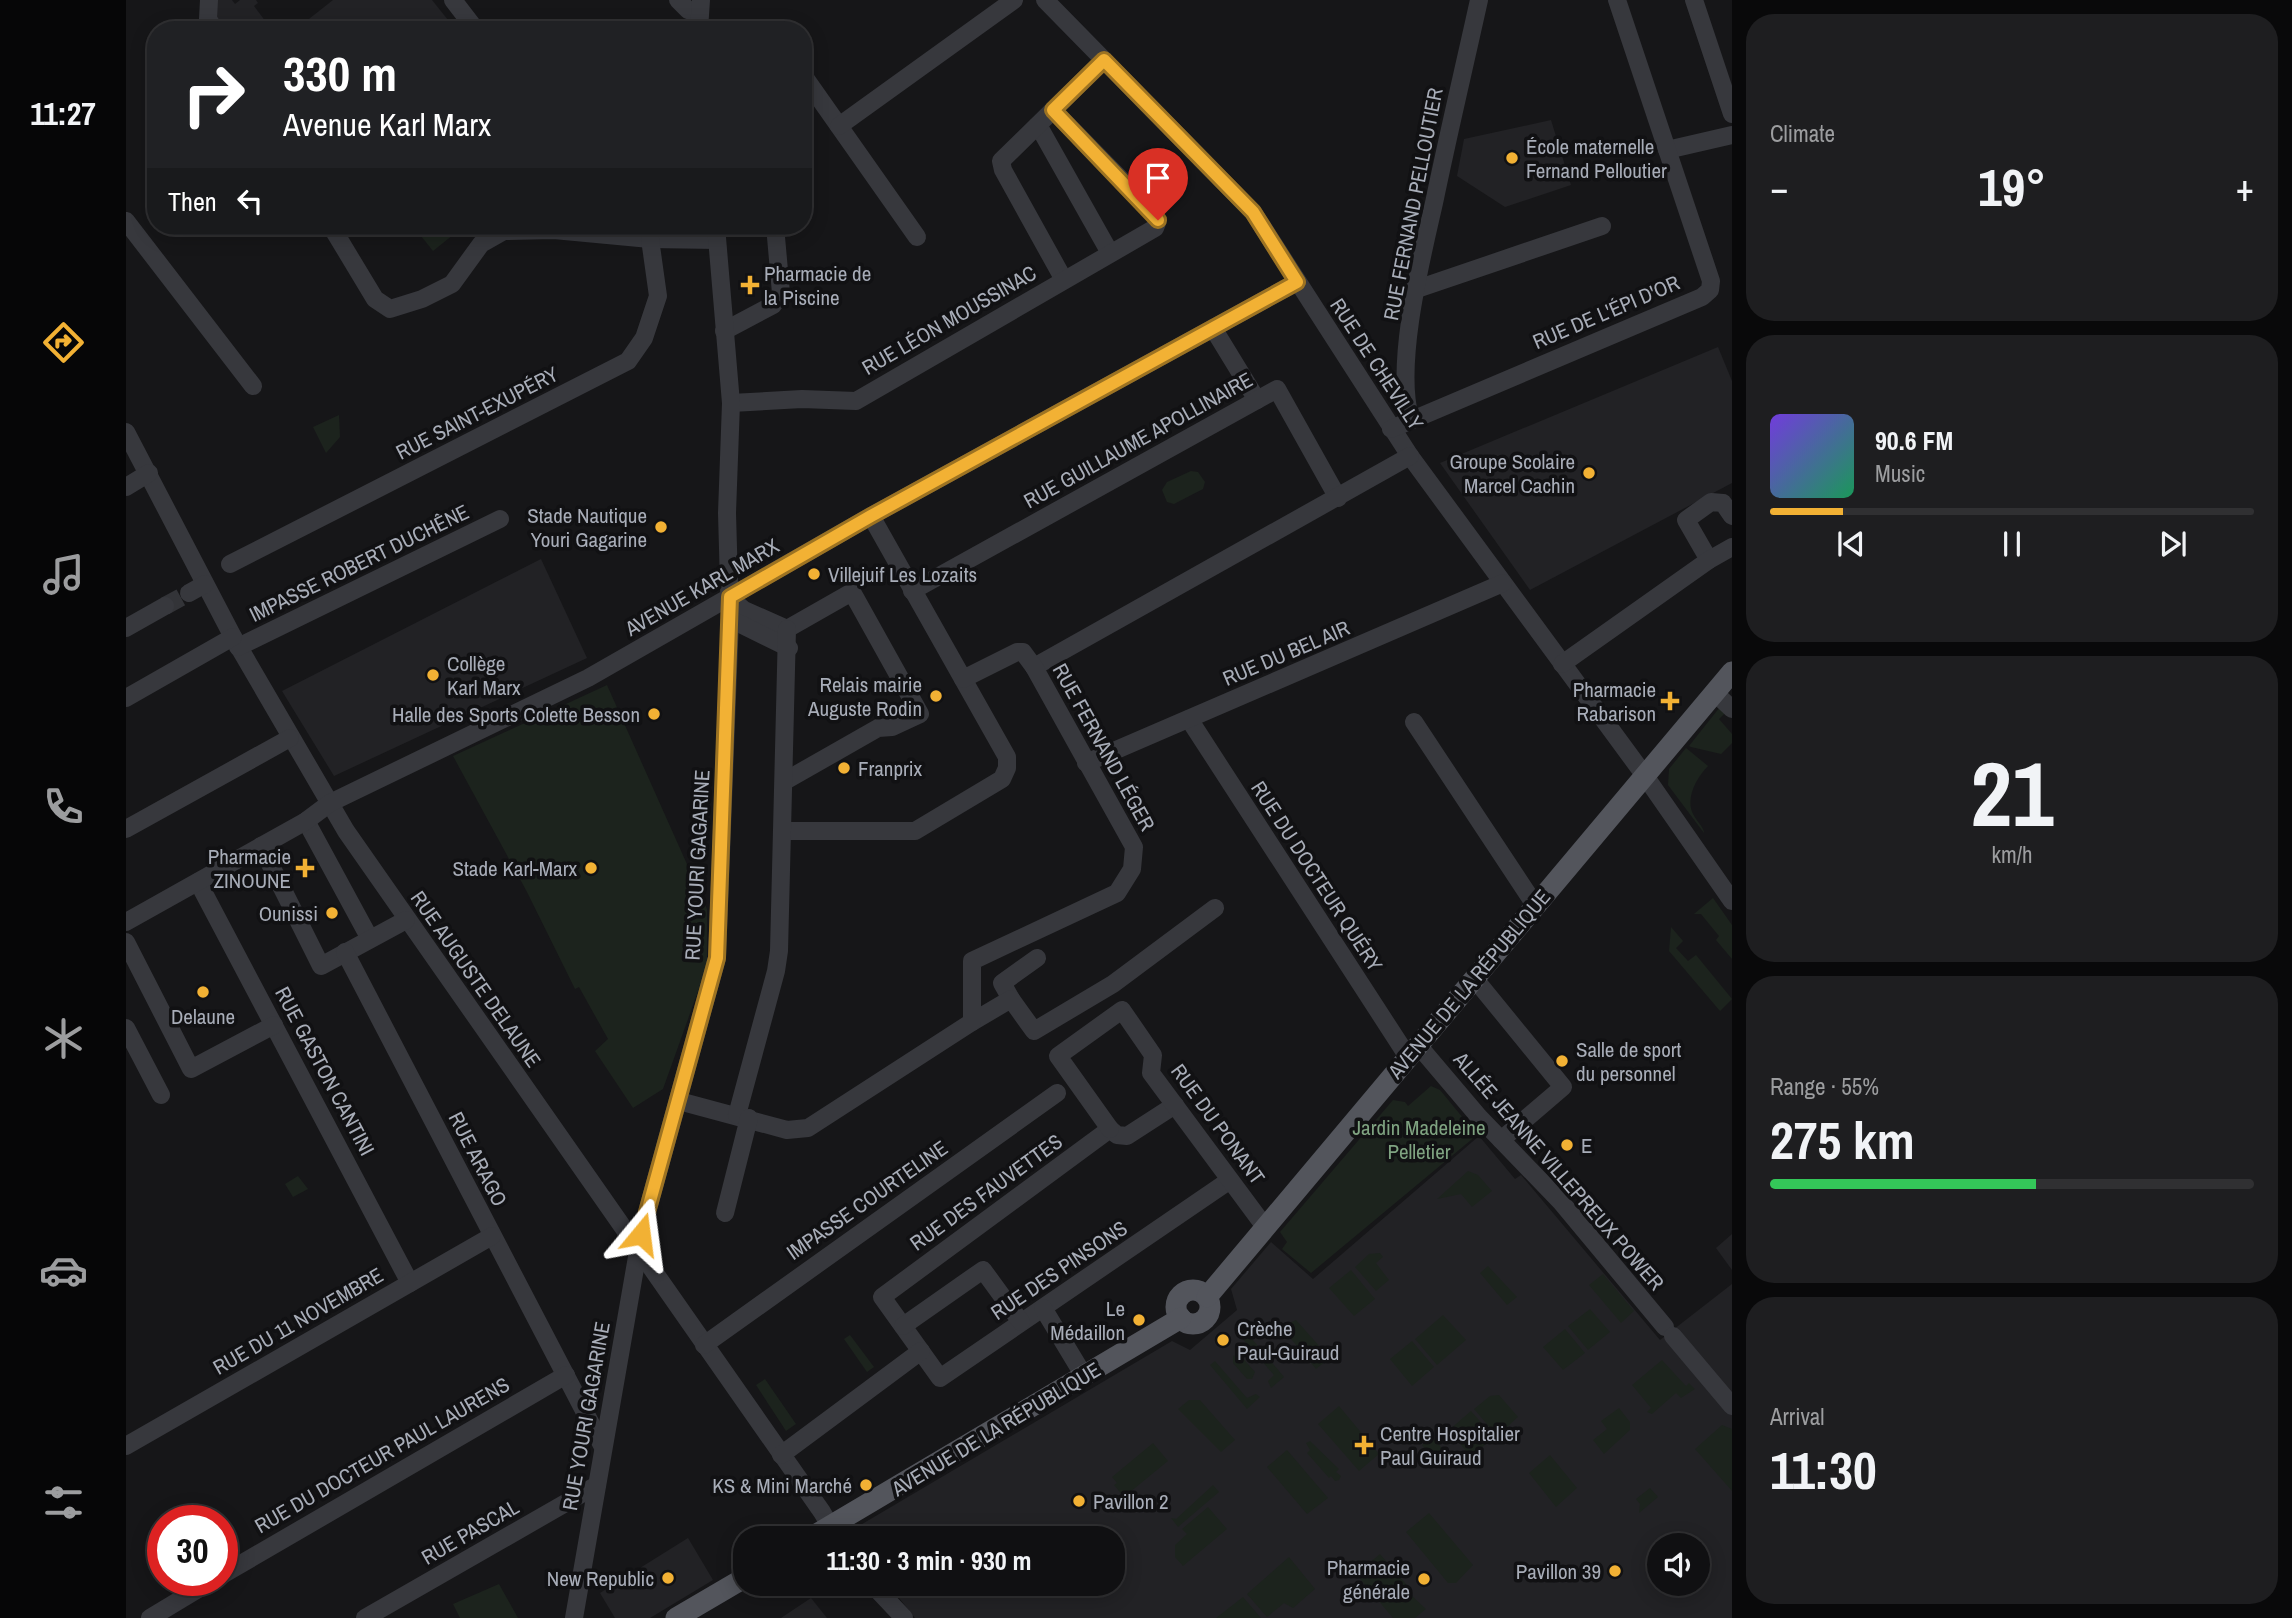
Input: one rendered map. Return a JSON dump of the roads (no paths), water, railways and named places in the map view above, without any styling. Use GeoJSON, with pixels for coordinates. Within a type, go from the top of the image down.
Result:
{"type":"FeatureCollection","features":[{"type":"Feature","properties":{"kind":"main road","name":"AVENUE DE LA RÉPUBLIQUE"},"geometry":{"type":"LineString","coordinates":[[843,1526],[1181,1318],[1177,1303],[1182,1293],[1198,1290],[1207,1297],[1732,672]]}},
{"type":"Feature","properties":{"kind":"main road"},"geometry":{"type":"LineString","coordinates":[[676,1618],[733,1585]]}},
{"type":"Feature","properties":{"kind":"street"},"geometry":{"type":"LineString","coordinates":[[209,0],[209,21]]}},
{"type":"Feature","properties":{"kind":"street"},"geometry":{"type":"LineString","coordinates":[[453,0],[469,21]]}},
{"type":"Feature","properties":{"kind":"street"},"geometry":{"type":"LineString","coordinates":[[678,0],[688,10],[700,14]]}},
{"type":"Feature","properties":{"kind":"street"},"geometry":{"type":"LineString","coordinates":[[839,127],[1014,0]]}},
{"type":"Feature","properties":{"kind":"street","name":"RUE DE CHEVILLY"},"geometry":{"type":"LineString","coordinates":[[1045,0],[1253,212],[1391,429],[1645,776],[1732,901]]}},
{"type":"Feature","properties":{"kind":"street","name":"RUE FERNAND PELLOUTIER"},"geometry":{"type":"LineString","coordinates":[[1410,418],[1406,404],[1407,366],[1414,290],[1479,0]]}},
{"type":"Feature","properties":{"kind":"street","name":"RUE DE L'ÉPI D'OR"},"geometry":{"type":"LineString","coordinates":[[1391,429],[1410,418],[1708,293],[1711,281],[1617,0]]}},
{"type":"Feature","properties":{"kind":"street"},"geometry":{"type":"LineString","coordinates":[[1694,0],[1732,114]]}},
{"type":"Feature","properties":{"kind":"street","name":"RUE LÉON MOUSSINAC"},"geometry":{"type":"LineString","coordinates":[[1065,280],[1001,164],[1002,159],[1104,60]]}},
{"type":"Feature","properties":{"kind":"street"},"geometry":{"type":"LineString","coordinates":[[812,88],[917,237]]}},
{"type":"Feature","properties":{"kind":"street","name":"RUE LÉON MOUSSINAC"},"geometry":{"type":"LineString","coordinates":[[731,403],[802,399],[856,401],[1155,228],[1158,220],[1053,110]]}},
{"type":"Feature","properties":{"kind":"street"},"geometry":{"type":"LineString","coordinates":[[1038,125],[1110,253]]}},
{"type":"Feature","properties":{"kind":"street"},"geometry":{"type":"LineString","coordinates":[[1667,150],[1732,135]]}},
{"type":"Feature","properties":{"kind":"street"},"geometry":{"type":"LineString","coordinates":[[126,221],[253,386]]}},
{"type":"Feature","properties":{"kind":"street"},"geometry":{"type":"LineString","coordinates":[[1414,290],[1602,226]]}},
{"type":"Feature","properties":{"kind":"street"},"geometry":{"type":"LineString","coordinates":[[336,235],[375,299],[390,309],[422,299],[452,284],[481,244],[497,235]]}},
{"type":"Feature","properties":{"kind":"street","name":"RUE SAINT-EXUPÉRY"},"geometry":{"type":"LineString","coordinates":[[230,564],[628,362],[644,338],[658,296],[641,235]]}},
{"type":"Feature","properties":{"kind":"street","name":"RUE YOURI GAGARINE"},"geometry":{"type":"LineString","coordinates":[[574,1618],[638,1250],[717,958],[730,619],[727,513],[731,403],[717,235]]}},
{"type":"Feature","properties":{"kind":"street"},"geometry":{"type":"LineString","coordinates":[[724,331],[773,305],[781,293],[776,235]]}},
{"type":"Feature","properties":{"kind":"street","name":"AVENUE KARL MARX"},"geometry":{"type":"LineString","coordinates":[[126,922],[306,821],[330,803],[588,678],[871,516],[1297,282]]}},
{"type":"Feature","properties":{"kind":"street"},"geometry":{"type":"LineString","coordinates":[[1213,328],[1257,400]]}},
{"type":"Feature","properties":{"kind":"street","name":"RUE GUILLAUME APOLLINAIRE"},"geometry":{"type":"LineString","coordinates":[[912,591],[1277,389],[1338,498]]}},
{"type":"Feature","properties":{"kind":"street","name":"RUE AUGUSTE DELAUNE"},"geometry":{"type":"LineString","coordinates":[[126,432],[149,473],[197,589],[236,642],[330,803],[406,920],[829,1526]]}},
{"type":"Feature","properties":{"kind":"street","name":"RUE FERNAND LÉGER"},"geometry":{"type":"LineString","coordinates":[[972,1022],[972,961],[1117,892],[1132,869],[1134,846],[1034,667],[1410,456]]}},
{"type":"Feature","properties":{"kind":"street"},"geometry":{"type":"LineString","coordinates":[[126,487],[149,473]]}},
{"type":"Feature","properties":{"kind":"street"},"geometry":{"type":"LineString","coordinates":[[1709,559],[1686,520],[1711,502],[1723,503],[1732,516]]}},
{"type":"Feature","properties":{"kind":"street"},"geometry":{"type":"LineString","coordinates":[[783,831],[915,831],[1002,779],[1007,768],[1007,757],[871,516]]}},
{"type":"Feature","properties":{"kind":"street","name":"IMPASSE ROBERT DUCHÊNE"},"geometry":{"type":"LineString","coordinates":[[126,698],[236,642],[500,519]]}},
{"type":"Feature","properties":{"kind":"street"},"geometry":{"type":"LineString","coordinates":[[1562,664],[1709,559],[1732,547]]}},
{"type":"Feature","properties":{"kind":"street","name":"RUE DU BEL AIR"},"geometry":{"type":"LineString","coordinates":[[1086,763],[1503,583]]}},
{"type":"Feature","properties":{"kind":"street"},"geometry":{"type":"LineString","coordinates":[[785,781],[878,728],[892,727],[920,714],[852,593],[787,629]]}},
{"type":"Feature","properties":{"kind":"street"},"geometry":{"type":"LineString","coordinates":[[730,597],[744,610],[787,629]]}},
{"type":"Feature","properties":{"kind":"street"},"geometry":{"type":"LineString","coordinates":[[126,628],[165,607]]}},
{"type":"Feature","properties":{"kind":"street"},"geometry":{"type":"LineString","coordinates":[[730,619],[789,648]]}},
{"type":"Feature","properties":{"kind":"street"},"geometry":{"type":"LineString","coordinates":[[725,1213],[743,1116],[776,971],[785,781],[789,648],[787,629]]}},
{"type":"Feature","properties":{"kind":"street"},"geometry":{"type":"LineString","coordinates":[[963,679],[1017,652],[1023,652],[1034,667]]}},
{"type":"Feature","properties":{"kind":"street"},"geometry":{"type":"LineString","coordinates":[[1715,693],[1732,709]]}},
{"type":"Feature","properties":{"kind":"street","name":"RUE DU DOCTEUR QUÉRY"},"geometry":{"type":"LineString","coordinates":[[1189,719],[1413,1051]]}},
{"type":"Feature","properties":{"kind":"street"},"geometry":{"type":"LineString","coordinates":[[1414,722],[1535,905]]}},
{"type":"Feature","properties":{"kind":"street"},"geometry":{"type":"LineString","coordinates":[[126,829],[290,738]]}},
{"type":"Feature","properties":{"kind":"street"},"geometry":{"type":"LineString","coordinates":[[306,821],[370,939]]}},
{"type":"Feature","properties":{"kind":"street"},"geometry":{"type":"LineString","coordinates":[[261,846],[321,966],[406,920]]}},
{"type":"Feature","properties":{"kind":"street","name":"RUE GASTON CANTINI"},"geometry":{"type":"LineString","coordinates":[[198,882],[410,1283]]}},
{"type":"Feature","properties":{"kind":"street"},"geometry":{"type":"LineString","coordinates":[[1037,958],[1002,983],[1034,1031],[1113,985],[1215,908]]}},
{"type":"Feature","properties":{"kind":"street"},"geometry":{"type":"LineString","coordinates":[[126,942],[191,1069],[274,1025]]}},
{"type":"Feature","properties":{"kind":"street","name":"RUE ARAGO"},"geometry":{"type":"LineString","coordinates":[[345,952],[603,1447]]}},
{"type":"Feature","properties":{"kind":"street"},"geometry":{"type":"LineString","coordinates":[[1474,978],[1563,1087],[1501,1140]]}},
{"type":"Feature","properties":{"kind":"street"},"geometry":{"type":"LineString","coordinates":[[679,1101],[787,1129],[808,1128],[1011,999]]}},
{"type":"Feature","properties":{"kind":"street","name":"RUE DU PONANT"},"geometry":{"type":"LineString","coordinates":[[1110,1129],[1058,1056],[1122,1010],[1153,1055],[1151,1073],[1265,1227]]}},
{"type":"Feature","properties":{"kind":"street"},"geometry":{"type":"LineString","coordinates":[[126,1028],[161,1096]]}},
{"type":"Feature","properties":{"kind":"street","name":"ALLÉE JEANNE VILLEPREUX POWER"},"geometry":{"type":"LineString","coordinates":[[1413,1051],[1560,1202],[1732,1406]]}},
{"type":"Feature","properties":{"kind":"street","name":"IMPASSE COURTELINE"},"geometry":{"type":"LineString","coordinates":[[704,1345],[1057,1093]]}},
{"type":"Feature","properties":{"kind":"street"},"geometry":{"type":"LineString","coordinates":[[1110,1129],[1127,1136],[1175,1105]]}},
{"type":"Feature","properties":{"kind":"street","name":"RUE DES FAUVETTES"},"geometry":{"type":"LineString","coordinates":[[921,1351],[882,1297],[1110,1129]]}},
{"type":"Feature","properties":{"kind":"street","name":"RUE DES PINSONS"},"geometry":{"type":"LineString","coordinates":[[921,1351],[940,1378],[1230,1180]]}},
{"type":"Feature","properties":{"kind":"street","name":"RUE DU 11 NOVEMBRE"},"geometry":{"type":"LineString","coordinates":[[126,1446],[492,1236]]}},
{"type":"Feature","properties":{"kind":"street"},"geometry":{"type":"LineString","coordinates":[[903,1326],[983,1270],[1021,1322]]}},
{"type":"Feature","properties":{"kind":"street"},"geometry":{"type":"LineString","coordinates":[[1043,1308],[1084,1376]]}},
{"type":"Feature","properties":{"kind":"street"},"geometry":{"type":"LineString","coordinates":[[781,1455],[921,1351]]}},
{"type":"Feature","properties":{"kind":"street","name":"RUE DU DOCTEUR PAUL LAURENS"},"geometry":{"type":"LineString","coordinates":[[238,1566],[566,1375]]}},
{"type":"Feature","properties":{"kind":"street","name":"RUE PASCAL"},"geometry":{"type":"LineString","coordinates":[[365,1618],[597,1486]]}},
{"type":"Feature","properties":{"kind":"street"},"geometry":{"type":"LineString","coordinates":[[150,1618],[186,1596]]}},
{"type":"Feature","properties":{"kind":"street"},"geometry":{"type":"LineString","coordinates":[[883,1596],[904,1618]]}},
{"type":"Feature","properties":{"kind":"tunnel"},"geometry":{"type":"LineString","coordinates":[[165,606],[189,593]]}},
{"type":"Feature","properties":{"kind":"place","name":"École maternelle Fernand Pelloutier"},"geometry":{"type":"Point","coordinates":[1512,158]}},
{"type":"Feature","properties":{"kind":"place","name":"Pharmacie de la Piscine"},"geometry":{"type":"Point","coordinates":[750,285]}},
{"type":"Feature","properties":{"kind":"place","name":"Groupe Scolaire Marcel Cachin"},"geometry":{"type":"Point","coordinates":[1589,473]}},
{"type":"Feature","properties":{"kind":"place","name":"Stade Nautique Youri Gagarine"},"geometry":{"type":"Point","coordinates":[661,527]}},
{"type":"Feature","properties":{"kind":"place","name":"Villejuif Les Lozaits"},"geometry":{"type":"Point","coordinates":[814,574]}},
{"type":"Feature","properties":{"kind":"place","name":"Collège Karl Marx"},"geometry":{"type":"Point","coordinates":[433,675]}},
{"type":"Feature","properties":{"kind":"place","name":"Relais mairie Auguste Rodin"},"geometry":{"type":"Point","coordinates":[936,696]}},
{"type":"Feature","properties":{"kind":"place","name":"Pharmacie Rabarison"},"geometry":{"type":"Point","coordinates":[1670,701]}},
{"type":"Feature","properties":{"kind":"place","name":"Halle des Sports Colette Besson"},"geometry":{"type":"Point","coordinates":[654,714]}},
{"type":"Feature","properties":{"kind":"place","name":"Franprix"},"geometry":{"type":"Point","coordinates":[844,768]}},
{"type":"Feature","properties":{"kind":"place","name":"Pharmacie ZINOUNE"},"geometry":{"type":"Point","coordinates":[305,868]}},
{"type":"Feature","properties":{"kind":"place","name":"Stade Karl-Marx"},"geometry":{"type":"Point","coordinates":[591,868]}},
{"type":"Feature","properties":{"kind":"place","name":"Ounissi"},"geometry":{"type":"Point","coordinates":[332,913]}},
{"type":"Feature","properties":{"kind":"place","name":"Delaune"},"geometry":{"type":"Point","coordinates":[203,992]}},
{"type":"Feature","properties":{"kind":"place","name":"Salle de sport du personnel"},"geometry":{"type":"Point","coordinates":[1562,1061]}},
{"type":"Feature","properties":{"kind":"place","name":"E"},"geometry":{"type":"Point","coordinates":[1567,1145]}},
{"type":"Feature","properties":{"kind":"place","name":"Le Médaillon"},"geometry":{"type":"Point","coordinates":[1139,1320]}},
{"type":"Feature","properties":{"kind":"place","name":"Crèche Paul-Guiraud"},"geometry":{"type":"Point","coordinates":[1223,1340]}},
{"type":"Feature","properties":{"kind":"place","name":"Centre Hospitalier Paul Guiraud"},"geometry":{"type":"Point","coordinates":[1364,1445]}},
{"type":"Feature","properties":{"kind":"place","name":"KS & Mini Marché"},"geometry":{"type":"Point","coordinates":[866,1485]}},
{"type":"Feature","properties":{"kind":"place","name":"Pavillon 2"},"geometry":{"type":"Point","coordinates":[1079,1501]}},
{"type":"Feature","properties":{"kind":"place","name":"Pavillon 39"},"geometry":{"type":"Point","coordinates":[1615,1571]}},
{"type":"Feature","properties":{"kind":"place","name":"New Republic"},"geometry":{"type":"Point","coordinates":[668,1578]}},
{"type":"Feature","properties":{"kind":"place","name":"Pharmacie générale"},"geometry":{"type":"Point","coordinates":[1424,1579]}},
{"type":"Feature","properties":{"kind":"park label","name":"Jardin Madeleine Pelletier"},"geometry":{"type":"Point","coordinates":[1419,1139]}}]}
